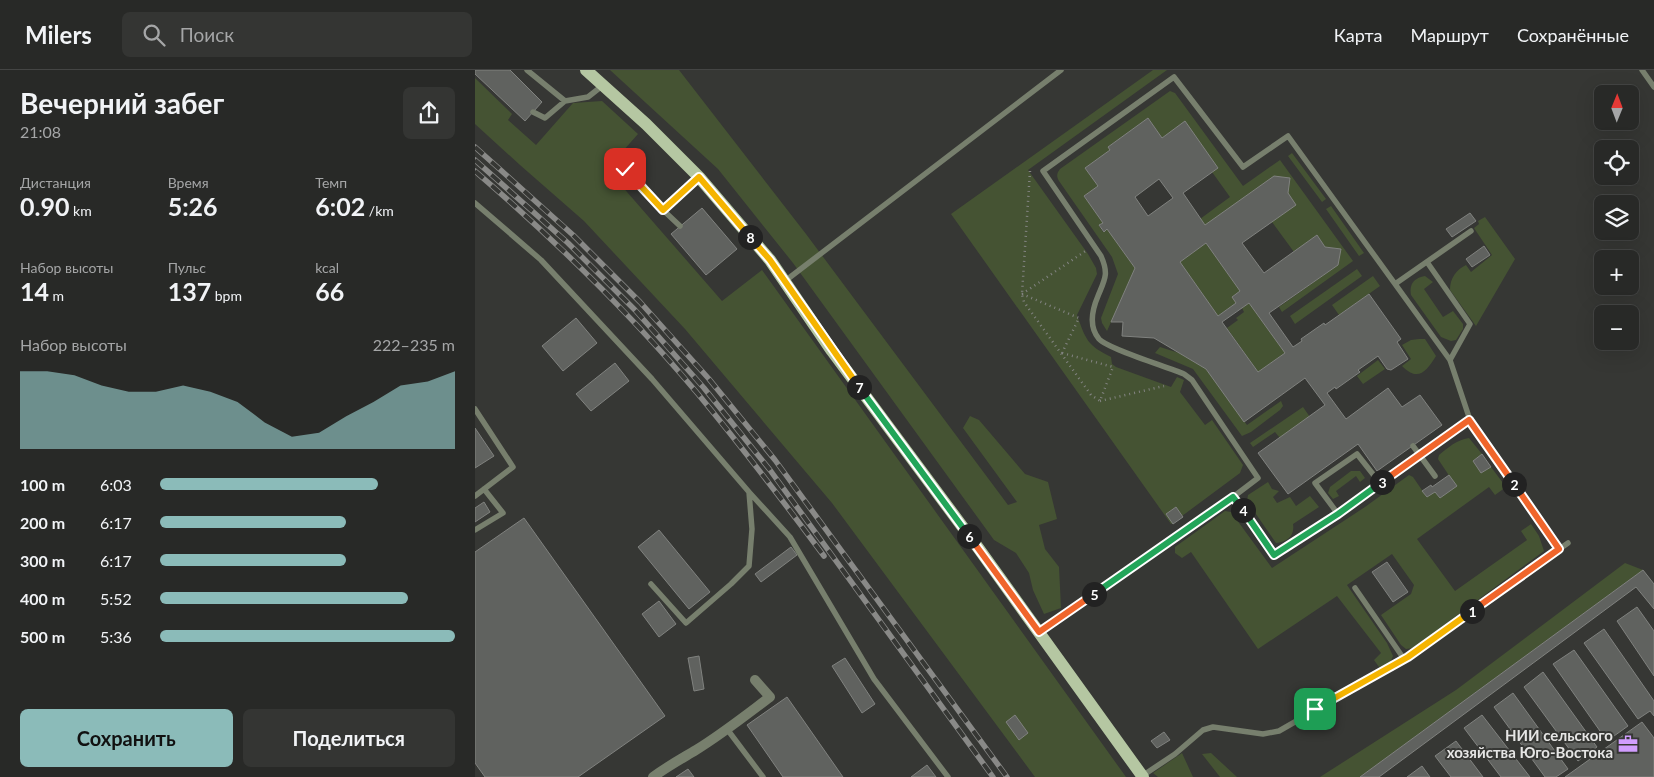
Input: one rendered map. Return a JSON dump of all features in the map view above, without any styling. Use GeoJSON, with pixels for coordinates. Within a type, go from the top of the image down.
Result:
{"type":"FeatureCollection","features":[{"type":"Feature","properties":{"kind":"main road"},"geometry":{"type":"LineString","coordinates":[[587,70],[646,124],[699,177],[770,260],[832,351],[1039,632],[1142,777]]}},
{"type":"Feature","properties":{"kind":"street"},"geometry":{"type":"LineString","coordinates":[[653,777],[674,761],[727,729],[770,697],[755,680]]}},
{"type":"Feature","properties":{"kind":"lane"},"geometry":{"type":"LineString","coordinates":[[527,70],[565,101]]}},
{"type":"Feature","properties":{"kind":"lane"},"geometry":{"type":"LineString","coordinates":[[785,281],[1061,70]]}},
{"type":"Feature","properties":{"kind":"lane"},"geometry":{"type":"LineString","coordinates":[[1642,70],[1654,87]]}},
{"type":"Feature","properties":{"kind":"lane"},"geometry":{"type":"LineString","coordinates":[[1039,632],[1258,478],[1192,380],[1184,374],[1119,350],[1100,340],[1094,328],[1091,315],[1105,278],[1106,267],[1101,256],[1043,171],[1174,77],[1243,168],[1288,136],[1449,360],[1469,420],[1559,549]]}},
{"type":"Feature","properties":{"kind":"lane"},"geometry":{"type":"LineString","coordinates":[[533,112],[545,118],[565,101],[588,97],[603,85]]}},
{"type":"Feature","properties":{"kind":"lane"},"geometry":{"type":"LineString","coordinates":[[625,169],[680,226]]}},
{"type":"Feature","properties":{"kind":"lane"},"geometry":{"type":"LineString","coordinates":[[663,210],[699,177]]}},
{"type":"Feature","properties":{"kind":"lane"},"geometry":{"type":"LineString","coordinates":[[475,203],[541,260],[652,380],[790,537],[874,679],[948,777]]}},
{"type":"Feature","properties":{"kind":"lane"},"geometry":{"type":"LineString","coordinates":[[1395,284],[1471,231]]}},
{"type":"Feature","properties":{"kind":"lane"},"geometry":{"type":"LineString","coordinates":[[1427,262],[1470,324],[1449,360]]}},
{"type":"Feature","properties":{"kind":"lane"},"geometry":{"type":"LineString","coordinates":[[475,409],[513,467],[475,496]]}},
{"type":"Feature","properties":{"kind":"lane"},"geometry":{"type":"LineString","coordinates":[[1233,497],[1274,555],[1338,514],[1469,420]]}},
{"type":"Feature","properties":{"kind":"lane"},"geometry":{"type":"LineString","coordinates":[[1413,446],[1435,476]]}},
{"type":"Feature","properties":{"kind":"lane"},"geometry":{"type":"LineString","coordinates":[[1338,514],[1315,483],[1357,454],[1381,484]]}},
{"type":"Feature","properties":{"kind":"lane"},"geometry":{"type":"LineString","coordinates":[[475,530],[503,513],[484,489]]}},
{"type":"Feature","properties":{"kind":"lane"},"geometry":{"type":"LineString","coordinates":[[651,584],[686,623],[731,584],[749,566],[752,529],[749,492]]}},
{"type":"Feature","properties":{"kind":"lane"},"geometry":{"type":"LineString","coordinates":[[1142,777],[1175,754],[1203,730],[1213,727],[1263,734],[1279,731],[1404,659],[1567,543]]}},
{"type":"Feature","properties":{"kind":"lane"},"geometry":{"type":"LineString","coordinates":[[1355,588],[1404,659]]}},
{"type":"Feature","properties":{"kind":"lane"},"geometry":{"type":"LineString","coordinates":[[727,729],[763,777]]}},
{"type":"Feature","properties":{"kind":"path"},"geometry":{"type":"LineString","coordinates":[[1030,171],[1022,294],[1024,302],[1091,395],[1100,400],[1164,386]]}},
{"type":"Feature","properties":{"kind":"path"},"geometry":{"type":"LineString","coordinates":[[1022,294],[1087,250]]}},
{"type":"Feature","properties":{"kind":"path"},"geometry":{"type":"LineString","coordinates":[[1022,294],[1079,318],[1062,353]]}},
{"type":"Feature","properties":{"kind":"path"},"geometry":{"type":"LineString","coordinates":[[1062,353],[1113,368],[1100,400]]}},
{"type":"Feature","properties":{"kind":"green space"},"geometry":{"type":"Polygon","coordinates":[[[610,70],[679,70],[806,234],[1008,505],[1017,502],[963,428],[970,416],[979,420],[1025,474],[1048,482],[1057,519],[1039,525],[1045,549],[1059,567],[1061,608],[1044,614],[1033,590],[1029,573],[1016,553],[994,540],[793,263],[718,169],[610,70]]]}},
{"type":"Feature","properties":{"kind":"green space"},"geometry":{"type":"Polygon","coordinates":[[[1153,70],[1167,70],[1028,170],[1096,268],[1097,274],[1077,315],[1088,341],[1111,357],[1112,364],[1116,367],[1171,387],[1177,377],[1184,380],[1180,392],[1205,425],[1212,420],[1243,465],[1240,473],[1182,516],[1176,507],[1166,514],[1173,523],[1171,524],[951,214],[1153,70]]]}},
{"type":"Feature","properties":{"kind":"green space"},"geometry":{"type":"Polygon","coordinates":[[[475,78],[512,114],[508,120],[536,145],[573,103],[602,101],[638,134],[607,169],[722,301],[762,270],[1126,777],[1035,777],[832,503],[685,329],[584,221],[475,124],[475,78]]]}},
{"type":"Feature","properties":{"kind":"green space"},"geometry":{"type":"Polygon","coordinates":[[[1170,91],[1175,93],[1243,186],[1280,160],[1353,261],[1282,312],[1279,307],[1338,265],[1340,249],[1325,247],[1317,235],[1294,252],[1272,222],[1205,225],[1200,219],[1230,197],[1212,172],[1218,168],[1185,122],[1162,138],[1148,118],[1108,147],[1110,150],[1085,168],[1098,186],[1084,196],[1103,223],[1099,226],[1103,232],[1107,229],[1135,268],[1107,331],[1101,318],[1118,274],[1112,257],[1057,178],[1058,173],[1060,169],[1170,91]]]}},
{"type":"Feature","properties":{"kind":"green space"},"geometry":{"type":"Polygon","coordinates":[[[1292,153],[1326,199],[1322,202],[1288,156],[1292,153]]]}},
{"type":"Feature","properties":{"kind":"green space"},"geometry":{"type":"Polygon","coordinates":[[[1331,206],[1364,253],[1359,256],[1326,209],[1331,206]]]}},
{"type":"Feature","properties":{"kind":"green space"},"geometry":{"type":"Polygon","coordinates":[[[1485,217],[1515,259],[1476,326],[1450,290],[1450,286],[1452,278],[1459,269],[1466,265],[1471,272],[1492,255],[1474,228],[1479,224],[1478,221],[1485,217]]]}},
{"type":"Feature","properties":{"kind":"green space"},"geometry":{"type":"Polygon","coordinates":[[[1206,243],[1240,291],[1232,297],[1236,303],[1218,316],[1180,262],[1206,243]]]}},
{"type":"Feature","properties":{"kind":"green space"},"geometry":{"type":"Polygon","coordinates":[[[1357,269],[1362,276],[1295,324],[1290,316],[1357,269]]]}},
{"type":"Feature","properties":{"kind":"green space"},"geometry":{"type":"Polygon","coordinates":[[[1373,276],[1380,286],[1339,315],[1332,305],[1373,276]]]}},
{"type":"Feature","properties":{"kind":"green space"},"geometry":{"type":"Polygon","coordinates":[[[1425,276],[1433,282],[1424,289],[1443,317],[1453,311],[1463,324],[1463,329],[1456,340],[1451,341],[1441,337],[1411,295],[1413,282],[1425,276]]]}},
{"type":"Feature","properties":{"kind":"green space"},"geometry":{"type":"Polygon","coordinates":[[[1249,303],[1285,353],[1258,372],[1227,328],[1238,320],[1236,318],[1244,312],[1242,308],[1249,303]]]}},
{"type":"Feature","properties":{"kind":"green space"},"geometry":{"type":"Polygon","coordinates":[[[1425,339],[1436,356],[1429,367],[1417,374],[1408,371],[1402,366],[1411,359],[1402,345],[1411,340],[1425,339]]]}},
{"type":"Feature","properties":{"kind":"green space"},"geometry":{"type":"Polygon","coordinates":[[[1160,347],[1179,353],[1206,369],[1247,425],[1281,401],[1283,406],[1251,432],[1242,436],[1193,369],[1155,353],[1160,347]]]}},
{"type":"Feature","properties":{"kind":"green space"},"geometry":{"type":"Polygon","coordinates":[[[1378,360],[1385,369],[1363,384],[1357,376],[1378,360]]]}},
{"type":"Feature","properties":{"kind":"green space"},"geometry":{"type":"Polygon","coordinates":[[[1303,407],[1310,417],[1280,438],[1275,432],[1253,447],[1250,443],[1303,407]]]}},
{"type":"Feature","properties":{"kind":"green space"},"geometry":{"type":"Polygon","coordinates":[[[1469,438],[1482,454],[1473,461],[1481,473],[1491,467],[1506,487],[1495,495],[1489,487],[1417,539],[1455,591],[1527,540],[1521,531],[1531,524],[1539,536],[1544,551],[1413,648],[1406,649],[1401,645],[1381,615],[1411,594],[1414,585],[1392,554],[1347,585],[1387,643],[1393,656],[1390,663],[1379,667],[1374,660],[1381,653],[1337,596],[1258,649],[1191,552],[1182,558],[1175,553],[1175,547],[1225,511],[1231,512],[1272,568],[1365,507],[1409,475],[1413,477],[1426,496],[1435,492],[1440,498],[1456,486],[1438,459],[1439,455],[1456,442],[1469,438]]]}},
{"type":"Feature","properties":{"kind":"green space"},"geometry":{"type":"Polygon","coordinates":[[[1351,471],[1360,471],[1365,478],[1360,482],[1356,476],[1336,491],[1339,496],[1333,499],[1328,493],[1330,487],[1351,471]]]}},
{"type":"Feature","properties":{"kind":"green space"},"geometry":{"type":"Polygon","coordinates":[[[1268,482],[1272,489],[1279,491],[1273,497],[1277,503],[1290,497],[1296,506],[1310,496],[1319,507],[1293,524],[1293,532],[1287,540],[1276,543],[1247,501],[1248,495],[1268,482]]]}},
{"type":"Feature","properties":{"kind":"green space"},"geometry":{"type":"Polygon","coordinates":[[[1625,563],[1643,570],[1360,777],[1320,777],[1456,690],[1625,563]]]}},
{"type":"Feature","properties":{"kind":"green space"},"geometry":{"type":"Polygon","coordinates":[[[1182,753],[1193,777],[1158,777],[1153,773],[1182,753]]]}},
{"type":"Feature","properties":{"kind":"green space"},"geometry":{"type":"Polygon","coordinates":[[[1211,753],[1237,777],[1220,777],[1202,754],[1211,753]]]}},
{"type":"Feature","properties":{"kind":"building"},"geometry":{"type":"Polygon","coordinates":[[[475,70],[510,70],[542,102],[525,121],[475,74],[475,70]]]}},
{"type":"Feature","properties":{"kind":"building"},"geometry":{"type":"Polygon","coordinates":[[[1148,118],[1162,138],[1185,121],[1218,168],[1183,193],[1205,225],[1274,176],[1290,178],[1288,193],[1296,205],[1242,243],[1264,273],[1317,235],[1325,247],[1341,249],[1338,265],[1269,313],[1293,347],[1302,341],[1301,339],[1324,323],[1325,325],[1369,294],[1401,339],[1397,342],[1408,359],[1391,370],[1387,369],[1378,356],[1358,370],[1360,372],[1327,393],[1346,419],[1388,388],[1402,407],[1420,395],[1442,425],[1377,471],[1358,444],[1288,494],[1258,453],[1325,405],[1305,378],[1244,422],[1206,369],[1154,338],[1122,336],[1123,322],[1111,322],[1135,268],[1107,229],[1104,232],[1099,225],[1103,223],[1084,196],[1098,186],[1085,168],[1110,150],[1108,147],[1148,118]],[[1159,179],[1135,197],[1148,216],[1173,198],[1159,179]],[[1206,243],[1180,262],[1218,316],[1236,303],[1232,297],[1240,291],[1206,243]],[[1249,303],[1222,322],[1258,372],[1285,353],[1249,303]]]}},
{"type":"Feature","properties":{"kind":"building"},"geometry":{"type":"Polygon","coordinates":[[[702,208],[737,249],[706,275],[671,234],[702,208]]]}},
{"type":"Feature","properties":{"kind":"building"},"geometry":{"type":"Polygon","coordinates":[[[1470,213],[1476,221],[1452,237],[1446,229],[1470,213]]]}},
{"type":"Feature","properties":{"kind":"building"},"geometry":{"type":"Polygon","coordinates":[[[1484,246],[1490,255],[1472,267],[1466,259],[1484,246]]]}},
{"type":"Feature","properties":{"kind":"building"},"geometry":{"type":"Polygon","coordinates":[[[576,318],[597,343],[563,371],[542,346],[576,318]]]}},
{"type":"Feature","properties":{"kind":"building"},"geometry":{"type":"Polygon","coordinates":[[[615,363],[629,381],[591,411],[576,394],[615,363]]]}},
{"type":"Feature","properties":{"kind":"building"},"geometry":{"type":"Polygon","coordinates":[[[475,428],[494,456],[475,468],[475,428]]]}},
{"type":"Feature","properties":{"kind":"building"},"geometry":{"type":"Polygon","coordinates":[[[1482,454],[1491,467],[1481,473],[1473,461],[1482,454]]]}},
{"type":"Feature","properties":{"kind":"building"},"geometry":{"type":"Polygon","coordinates":[[[1449,475],[1457,486],[1440,498],[1435,492],[1427,497],[1422,491],[1431,485],[1432,487],[1449,475]]]}},
{"type":"Feature","properties":{"kind":"building"},"geometry":{"type":"Polygon","coordinates":[[[484,502],[490,512],[475,522],[475,508],[484,502]]]}},
{"type":"Feature","properties":{"kind":"building"},"geometry":{"type":"Polygon","coordinates":[[[1176,507],[1183,517],[1173,524],[1166,514],[1176,507]]]}},
{"type":"Feature","properties":{"kind":"building"},"geometry":{"type":"Polygon","coordinates":[[[524,518],[665,716],[578,777],[485,777],[475,763],[475,552],[524,518]]]}},
{"type":"Feature","properties":{"kind":"building"},"geometry":{"type":"Polygon","coordinates":[[[659,530],[710,592],[689,609],[638,547],[659,530]]]}},
{"type":"Feature","properties":{"kind":"building"},"geometry":{"type":"Polygon","coordinates":[[[791,547],[797,555],[761,582],[755,574],[791,547]]]}},
{"type":"Feature","properties":{"kind":"building"},"geometry":{"type":"Polygon","coordinates":[[[1387,562],[1408,592],[1393,602],[1372,572],[1387,562]]]}},
{"type":"Feature","properties":{"kind":"building"},"geometry":{"type":"Polygon","coordinates":[[[1643,570],[1654,584],[1654,609],[1636,587],[1379,777],[1360,777],[1643,570]]]}},
{"type":"Feature","properties":{"kind":"building"},"geometry":{"type":"Polygon","coordinates":[[[659,601],[676,624],[659,637],[642,614],[659,601]]]}},
{"type":"Feature","properties":{"kind":"building"},"geometry":{"type":"Polygon","coordinates":[[[1637,607],[1654,631],[1654,676],[1617,621],[1637,607]]]}},
{"type":"Feature","properties":{"kind":"building"},"geometry":{"type":"Polygon","coordinates":[[[1604,629],[1654,701],[1654,716],[1650,711],[1638,719],[1584,643],[1604,629]]]}},
{"type":"Feature","properties":{"kind":"building"},"geometry":{"type":"Polygon","coordinates":[[[1574,650],[1628,726],[1607,741],[1553,664],[1574,650]]]}},
{"type":"Feature","properties":{"kind":"building"},"geometry":{"type":"Polygon","coordinates":[[[699,656],[704,689],[694,691],[688,658],[699,656]]]}},
{"type":"Feature","properties":{"kind":"building"},"geometry":{"type":"Polygon","coordinates":[[[845,658],[875,704],[862,713],[832,666],[845,658]]]}},
{"type":"Feature","properties":{"kind":"building"},"geometry":{"type":"Polygon","coordinates":[[[1543,672],[1597,747],[1578,761],[1524,687],[1543,672]]]}},
{"type":"Feature","properties":{"kind":"building"},"geometry":{"type":"Polygon","coordinates":[[[1513,693],[1568,769],[1556,777],[1545,777],[1494,707],[1513,693]]]}},
{"type":"Feature","properties":{"kind":"building"},"geometry":{"type":"Polygon","coordinates":[[[787,697],[843,777],[783,777],[747,725],[787,697]]]}},
{"type":"Feature","properties":{"kind":"building"},"geometry":{"type":"Polygon","coordinates":[[[1015,715],[1028,733],[1019,740],[1006,722],[1015,715]]]}},
{"type":"Feature","properties":{"kind":"building"},"geometry":{"type":"Polygon","coordinates":[[[1482,715],[1530,777],[1501,777],[1464,728],[1482,715]]]}},
{"type":"Feature","properties":{"kind":"building","name":"НИИ сельского хозяйства Юго-Востока"},"geometry":{"type":"Polygon","coordinates":[[[1642,722],[1654,738],[1654,777],[1565,777],[1642,722]]]}},
{"type":"Feature","properties":{"kind":"building"},"geometry":{"type":"Polygon","coordinates":[[[1164,732],[1170,740],[1157,748],[1151,741],[1164,732]]]}},
{"type":"Feature","properties":{"kind":"building"},"geometry":{"type":"Polygon","coordinates":[[[1456,741],[1483,777],[1451,777],[1435,756],[1456,741]]]}},
{"type":"Feature","properties":{"kind":"building"},"geometry":{"type":"Polygon","coordinates":[[[927,765],[936,777],[911,777],[927,765]]]}},
{"type":"Feature","properties":{"kind":"building"},"geometry":{"type":"Polygon","coordinates":[[[1422,766],[1430,777],[1407,777],[1422,766]]]}},
{"type":"Feature","properties":{"kind":"building"},"geometry":{"type":"Polygon","coordinates":[[[688,769],[694,777],[676,777],[688,769]]]}},
{"type":"Feature","properties":{"kind":"railway"},"geometry":{"type":"LineString","coordinates":[[475,147],[573,235],[640,302],[709,379],[775,460],[1007,777]]}},
{"type":"Feature","properties":{"kind":"railway"},"geometry":{"type":"LineString","coordinates":[[475,160],[568,243],[635,310],[704,388],[770,470],[993,777]]}},
{"type":"Feature","properties":{"kind":"railway"},"geometry":{"type":"LineString","coordinates":[[475,171],[563,251],[646,335],[698,394],[824,556]]}},
{"type":"Feature","properties":{"kind":"place","name":"НИИ сельского хозяйства Юго-Востока"},"geometry":{"type":"Point","coordinates":[1628,744]}},
{"type":"Feature","properties":{"kind":"route"},"geometry":{"type":"LineString","coordinates":[[625,169],[663,210],[699,177],[770,260],[832,351],[1039,632],[1233,497],[1274,555],[1338,514],[1469,420],[1559,549],[1408,657],[1315,709]]}}]}
